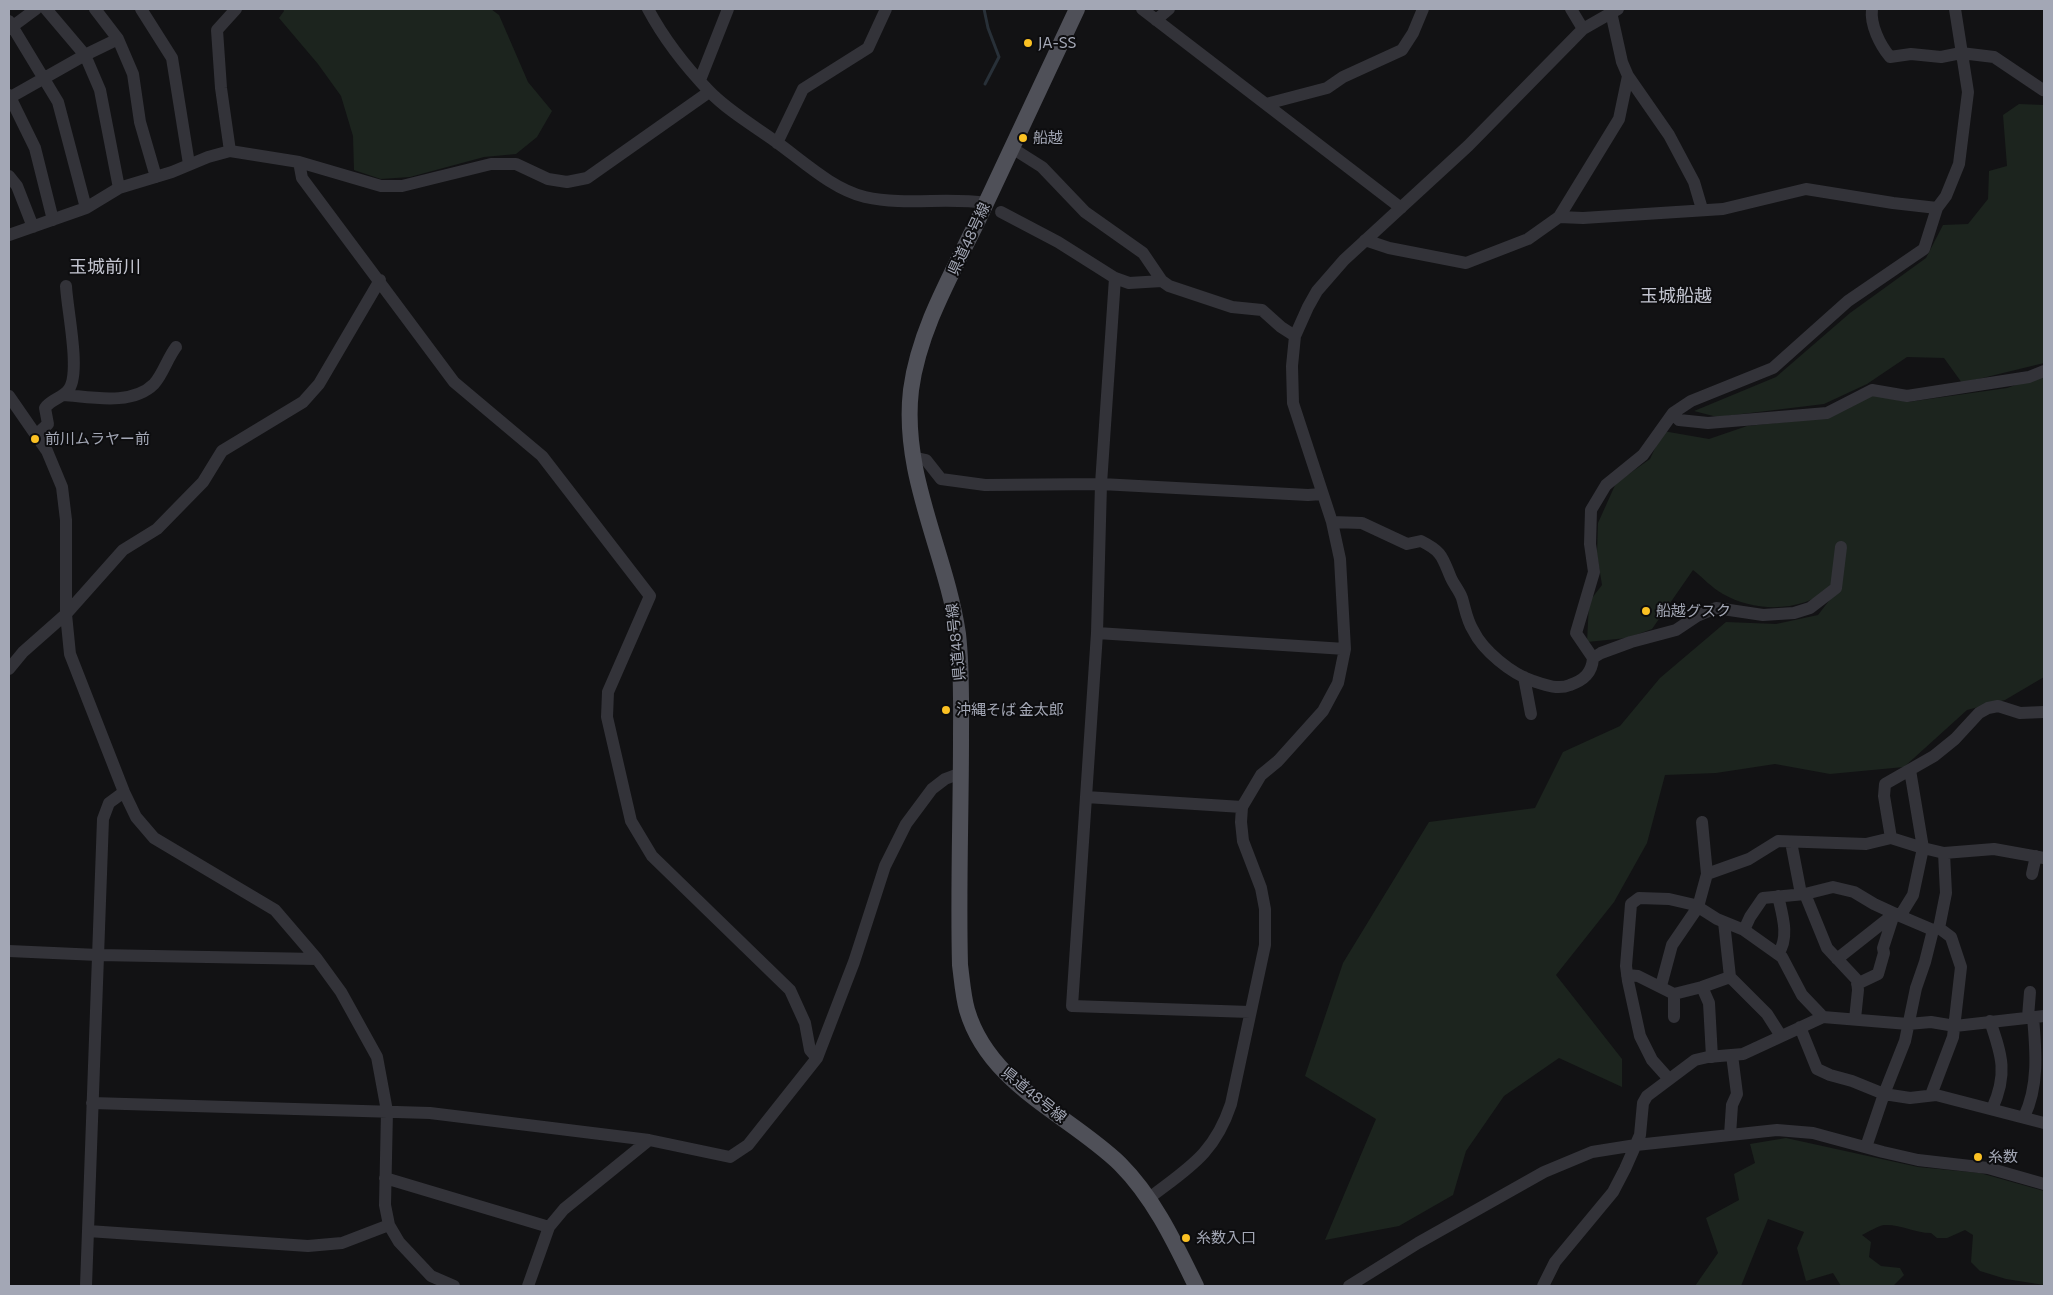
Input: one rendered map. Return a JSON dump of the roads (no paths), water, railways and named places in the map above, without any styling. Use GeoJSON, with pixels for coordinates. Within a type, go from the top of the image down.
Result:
{"type":"FeatureCollection","features":[{"type":"Feature","properties":{"kind":"main road","name":"県道48号線"},"geometry":{"type":"LineString","coordinates":[[1077,9],[942,296],[918,358],[912,388],[909,420],[912,456],[920,491],[951,597],[958,636],[961,689],[960,965],[967,1010],[976,1033],[997,1065],[1011,1079],[1121,1166],[1148,1199],[1169,1232],[1196,1286]]}},
{"type":"Feature","properties":{"kind":"street"},"geometry":{"type":"LineString","coordinates":[[36,9],[10,25],[58,102],[86,208]]}},
{"type":"Feature","properties":{"kind":"street"},"geometry":{"type":"LineString","coordinates":[[46,9],[85,55],[100,90],[119,188]]}},
{"type":"Feature","properties":{"kind":"street"},"geometry":{"type":"LineString","coordinates":[[95,9],[118,39],[133,74],[140,122],[156,177]]}},
{"type":"Feature","properties":{"kind":"street"},"geometry":{"type":"LineString","coordinates":[[141,9],[172,58],[189,164]]}},
{"type":"Feature","properties":{"kind":"street"},"geometry":{"type":"LineString","coordinates":[[230,151],[217,30],[236,9]]}},
{"type":"Feature","properties":{"kind":"street"},"geometry":{"type":"LineString","coordinates":[[648,9],[672,45],[709,92],[837,185],[863,196],[890,201],[964,200],[986,202]]}},
{"type":"Feature","properties":{"kind":"street"},"geometry":{"type":"LineString","coordinates":[[700,80],[728,9]]}},
{"type":"Feature","properties":{"kind":"street"},"geometry":{"type":"LineString","coordinates":[[777,143],[803,89],[868,48],[886,9]]}},
{"type":"Feature","properties":{"kind":"street"},"geometry":{"type":"LineString","coordinates":[[1142,9],[1401,208]]}},
{"type":"Feature","properties":{"kind":"street"},"geometry":{"type":"LineString","coordinates":[[1156,20],[1169,9]]}},
{"type":"Feature","properties":{"kind":"street"},"geometry":{"type":"LineString","coordinates":[[1266,104],[1327,88],[1343,77],[1402,50],[1413,33],[1423,9]]}},
{"type":"Feature","properties":{"kind":"street"},"geometry":{"type":"LineString","coordinates":[[1571,9],[1583,29]]}},
{"type":"Feature","properties":{"kind":"street"},"geometry":{"type":"LineString","coordinates":[[1872,9],[1874,24],[1883,49],[1890,57],[1911,54],[1941,57],[1961,53],[1994,57],[2044,89]]}},
{"type":"Feature","properties":{"kind":"street"},"geometry":{"type":"LineString","coordinates":[[1332,522],[1362,523],[1407,544],[1421,540],[1432,546],[1444,558],[1451,578],[1461,595],[1472,629],[1479,641],[1496,659],[1524,677],[1548,686],[1568,686],[1580,681],[1590,673],[1593,658],[1576,633],[1594,572],[1590,544],[1591,510],[1606,485],[1643,455],[1673,413],[1691,401],[1773,368],[1848,301],[1924,249],[1937,208],[1946,196],[1960,164],[1968,92],[1954,9]]}},
{"type":"Feature","properties":{"kind":"street"},"geometry":{"type":"LineString","coordinates":[[1148,1199],[1203,1155],[1224,1125],[1265,945],[1266,923],[1261,888],[1243,841],[1242,807],[1261,775],[1278,761],[1322,711],[1338,683],[1345,649],[1340,560],[1332,522],[1293,403],[1292,366],[1295,336],[1308,307],[1317,291],[1365,240],[1468,146],[1583,29],[1614,10],[1622,62],[1628,76],[1669,135],[1694,182],[1702,209]]}},
{"type":"Feature","properties":{"kind":"street"},"geometry":{"type":"LineString","coordinates":[[53,220],[34,148],[9,96],[118,39]]}},
{"type":"Feature","properties":{"kind":"street"},"geometry":{"type":"LineString","coordinates":[[1365,240],[1389,248],[1466,263],[1528,239],[1559,217],[1619,119],[1628,76]]}},
{"type":"Feature","properties":{"kind":"street"},"geometry":{"type":"LineString","coordinates":[[9,235],[86,208],[119,188],[230,151],[299,162],[381,186],[402,186],[491,164],[516,164],[548,179],[567,182],[587,178],[709,92]]}},
{"type":"Feature","properties":{"kind":"street"},"geometry":{"type":"LineString","coordinates":[[1012,148],[1042,167],[1085,212],[1143,253],[1162,281],[1169,286],[1232,307],[1262,310],[1281,327],[1295,336]]}},
{"type":"Feature","properties":{"kind":"street"},"geometry":{"type":"LineString","coordinates":[[299,162],[302,178],[380,280],[454,382],[542,456],[650,596],[608,692],[607,717],[632,822],[652,856],[790,990],[805,1023],[810,1050],[817,1058]]}},
{"type":"Feature","properties":{"kind":"street"},"geometry":{"type":"LineString","coordinates":[[9,176],[17,186],[34,227]]}},
{"type":"Feature","properties":{"kind":"street"},"geometry":{"type":"LineString","coordinates":[[1559,217],[1583,218],[1722,209],[1806,189],[1937,208]]}},
{"type":"Feature","properties":{"kind":"street"},"geometry":{"type":"LineString","coordinates":[[1001,212],[1058,242],[1115,278],[1130,283],[1162,281]]}},
{"type":"Feature","properties":{"kind":"street"},"geometry":{"type":"LineString","coordinates":[[1115,278],[1101,484],[1097,633],[1072,1006],[1250,1012]]}},
{"type":"Feature","properties":{"kind":"street"},"geometry":{"type":"LineString","coordinates":[[9,670],[23,652],[66,614],[123,550],[157,529],[203,482],[222,452],[303,402],[319,384],[380,280]]}},
{"type":"Feature","properties":{"kind":"street"},"geometry":{"type":"LineString","coordinates":[[36,435],[48,424],[46,408],[48,404],[64,395],[70,388],[74,377],[66,286]]}},
{"type":"Feature","properties":{"kind":"street"},"geometry":{"type":"LineString","coordinates":[[64,395],[112,399],[144,392],[160,376],[167,358],[176,347]]}},
{"type":"Feature","properties":{"kind":"street"},"geometry":{"type":"LineString","coordinates":[[1673,413],[1679,420],[1708,423],[1827,413],[1872,390],[1906,396],[2029,377],[2044,370]]}},
{"type":"Feature","properties":{"kind":"street"},"geometry":{"type":"LineString","coordinates":[[9,396],[47,451],[62,486],[66,520],[66,614],[70,654],[124,792],[136,817],[154,838],[274,910],[317,959],[340,992],[377,1057],[387,1111],[384,1205],[389,1225],[399,1242],[431,1276],[454,1286]]}},
{"type":"Feature","properties":{"kind":"street"},"geometry":{"type":"LineString","coordinates":[[912,456],[926,460],[941,479],[985,485],[1101,484],[1308,495],[1322,494]]}},
{"type":"Feature","properties":{"kind":"street"},"geometry":{"type":"LineString","coordinates":[[1593,658],[1631,642],[1676,630],[1697,616],[1716,608],[1763,616],[1794,613],[1810,608],[1836,588],[1841,547]]}},
{"type":"Feature","properties":{"kind":"street"},"geometry":{"type":"LineString","coordinates":[[1097,633],[1345,649]]}},
{"type":"Feature","properties":{"kind":"street"},"geometry":{"type":"LineString","coordinates":[[1524,677],[1531,714]]}},
{"type":"Feature","properties":{"kind":"street"},"geometry":{"type":"LineString","coordinates":[[1891,838],[1884,796],[1886,784],[1934,756],[1955,739],[1979,713],[1988,708],[1998,706],[2020,713],[2044,712]]}},
{"type":"Feature","properties":{"kind":"street"},"geometry":{"type":"LineString","coordinates":[[1837,959],[1897,915],[1913,895],[1923,848],[1910,770]]}},
{"type":"Feature","properties":{"kind":"street"},"geometry":{"type":"LineString","coordinates":[[92,1103],[430,1113],[649,1140],[730,1157],[748,1145],[817,1058],[854,962],[885,866],[906,824],[932,789],[945,778],[961,773]]}},
{"type":"Feature","properties":{"kind":"street"},"geometry":{"type":"LineString","coordinates":[[86,1286],[103,818],[109,803],[124,792]]}},
{"type":"Feature","properties":{"kind":"street"},"geometry":{"type":"LineString","coordinates":[[1086,797],[1242,807]]}},
{"type":"Feature","properties":{"kind":"street"},"geometry":{"type":"LineString","coordinates":[[1661,986],[1672,945],[1698,907],[1707,874],[1702,822]]}},
{"type":"Feature","properties":{"kind":"street"},"geometry":{"type":"LineString","coordinates":[[1707,874],[1748,859],[1778,842],[1866,844],[1891,838],[1944,853],[1994,850],[2040,857],[2032,874]]}},
{"type":"Feature","properties":{"kind":"street"},"geometry":{"type":"LineString","coordinates":[[1791,842],[1803,894],[1827,948],[1857,980],[1855,1019]]}},
{"type":"Feature","properties":{"kind":"street"},"geometry":{"type":"LineString","coordinates":[[1866,1147],[1905,1041],[1916,988],[1946,893],[1944,853]]}},
{"type":"Feature","properties":{"kind":"street"},"geometry":{"type":"LineString","coordinates":[[1744,930],[1750,916],[1764,898],[1803,894],[1833,887],[1854,892],[1897,915],[1936,929],[1951,937],[1961,967],[1955,1026],[1949,1051],[1931,1095]]}},
{"type":"Feature","properties":{"kind":"street"},"geometry":{"type":"LineString","coordinates":[[1778,896],[1784,924],[1782,947],[1778,954]]}},
{"type":"Feature","properties":{"kind":"street"},"geometry":{"type":"LineString","coordinates":[[1669,1079],[1652,1060],[1640,1036],[1627,975],[1626,966],[1631,904],[1640,898],[1669,899],[1698,907],[1724,922],[1744,930],[1782,957],[1802,995],[1823,1016]]}},
{"type":"Feature","properties":{"kind":"street"},"geometry":{"type":"LineString","coordinates":[[1857,984],[1878,974],[1897,915]]}},
{"type":"Feature","properties":{"kind":"street"},"geometry":{"type":"LineString","coordinates":[[1724,922],[1730,976],[1767,1014],[1781,1036]]}},
{"type":"Feature","properties":{"kind":"street"},"geometry":{"type":"LineString","coordinates":[[9,950],[98,955],[317,959]]}},
{"type":"Feature","properties":{"kind":"street"},"geometry":{"type":"LineString","coordinates":[[1627,975],[1638,976],[1674,994],[1702,987],[1730,976]]}},
{"type":"Feature","properties":{"kind":"street"},"geometry":{"type":"LineString","coordinates":[[1702,987],[1708,1003],[1712,1057]]}},
{"type":"Feature","properties":{"kind":"street"},"geometry":{"type":"LineString","coordinates":[[2024,1118],[2034,1088],[2036,1051],[2035,1017],[2030,992]]}},
{"type":"Feature","properties":{"kind":"street"},"geometry":{"type":"LineString","coordinates":[[1674,994],[1674,1017]]}},
{"type":"Feature","properties":{"kind":"street"},"geometry":{"type":"LineString","coordinates":[[1543,1286],[1556,1262],[1613,1192],[1640,1134],[1643,1103],[1647,1096],[1695,1060],[1743,1054],[1823,1016],[1908,1024],[1931,1022],[1955,1026],[2035,1017]]}},
{"type":"Feature","properties":{"kind":"street"},"geometry":{"type":"LineString","coordinates":[[1990,1021],[2003,1068],[1999,1094],[1992,1109]]}},
{"type":"Feature","properties":{"kind":"street"},"geometry":{"type":"LineString","coordinates":[[1800,1028],[1817,1069],[1830,1075],[1852,1081],[1884,1094],[1910,1098],[1936,1095],[2044,1123]]}},
{"type":"Feature","properties":{"kind":"street"},"geometry":{"type":"LineString","coordinates":[[1730,1135],[1732,1105],[1737,1094],[1732,1055]]}},
{"type":"Feature","properties":{"kind":"street"},"geometry":{"type":"LineString","coordinates":[[1349,1286],[1396,1256],[1544,1172],[1592,1152],[1636,1145],[1777,1130],[1813,1133],[1918,1160],[1988,1168],[2044,1184]]}},
{"type":"Feature","properties":{"kind":"street"},"geometry":{"type":"LineString","coordinates":[[528,1286],[549,1227],[564,1208],[649,1140]]}},
{"type":"Feature","properties":{"kind":"street"},"geometry":{"type":"LineString","coordinates":[[385,1178],[549,1227]]}},
{"type":"Feature","properties":{"kind":"street"},"geometry":{"type":"LineString","coordinates":[[88,1231],[308,1246],[342,1243],[389,1225]]}},
{"type":"Feature","properties":{"kind":"waterway"},"geometry":{"type":"LineString","coordinates":[[984,9],[988,28],[999,57],[985,84]]}},
{"type":"Feature","properties":{"kind":"place","name":"JA-SS"},"geometry":{"type":"Point","coordinates":[1028,43]}},
{"type":"Feature","properties":{"kind":"place","name":"船越"},"geometry":{"type":"Point","coordinates":[1023,138]}},
{"type":"Feature","properties":{"kind":"place","name":"前川ムラヤー前"},"geometry":{"type":"Point","coordinates":[35,439]}},
{"type":"Feature","properties":{"kind":"place","name":"船越グスク"},"geometry":{"type":"Point","coordinates":[1646,611]}},
{"type":"Feature","properties":{"kind":"place","name":"沖縄そば 金太郎"},"geometry":{"type":"Point","coordinates":[946,710]}},
{"type":"Feature","properties":{"kind":"place","name":"糸数"},"geometry":{"type":"Point","coordinates":[1978,1157]}},
{"type":"Feature","properties":{"kind":"place","name":"糸数入口"},"geometry":{"type":"Point","coordinates":[1186,1238]}},
{"type":"Feature","properties":{"kind":"district","name":"玉城前川"},"geometry":{"type":"Point","coordinates":[105,267]}},
{"type":"Feature","properties":{"kind":"district","name":"玉城船越"},"geometry":{"type":"Point","coordinates":[1676,296]}}]}
